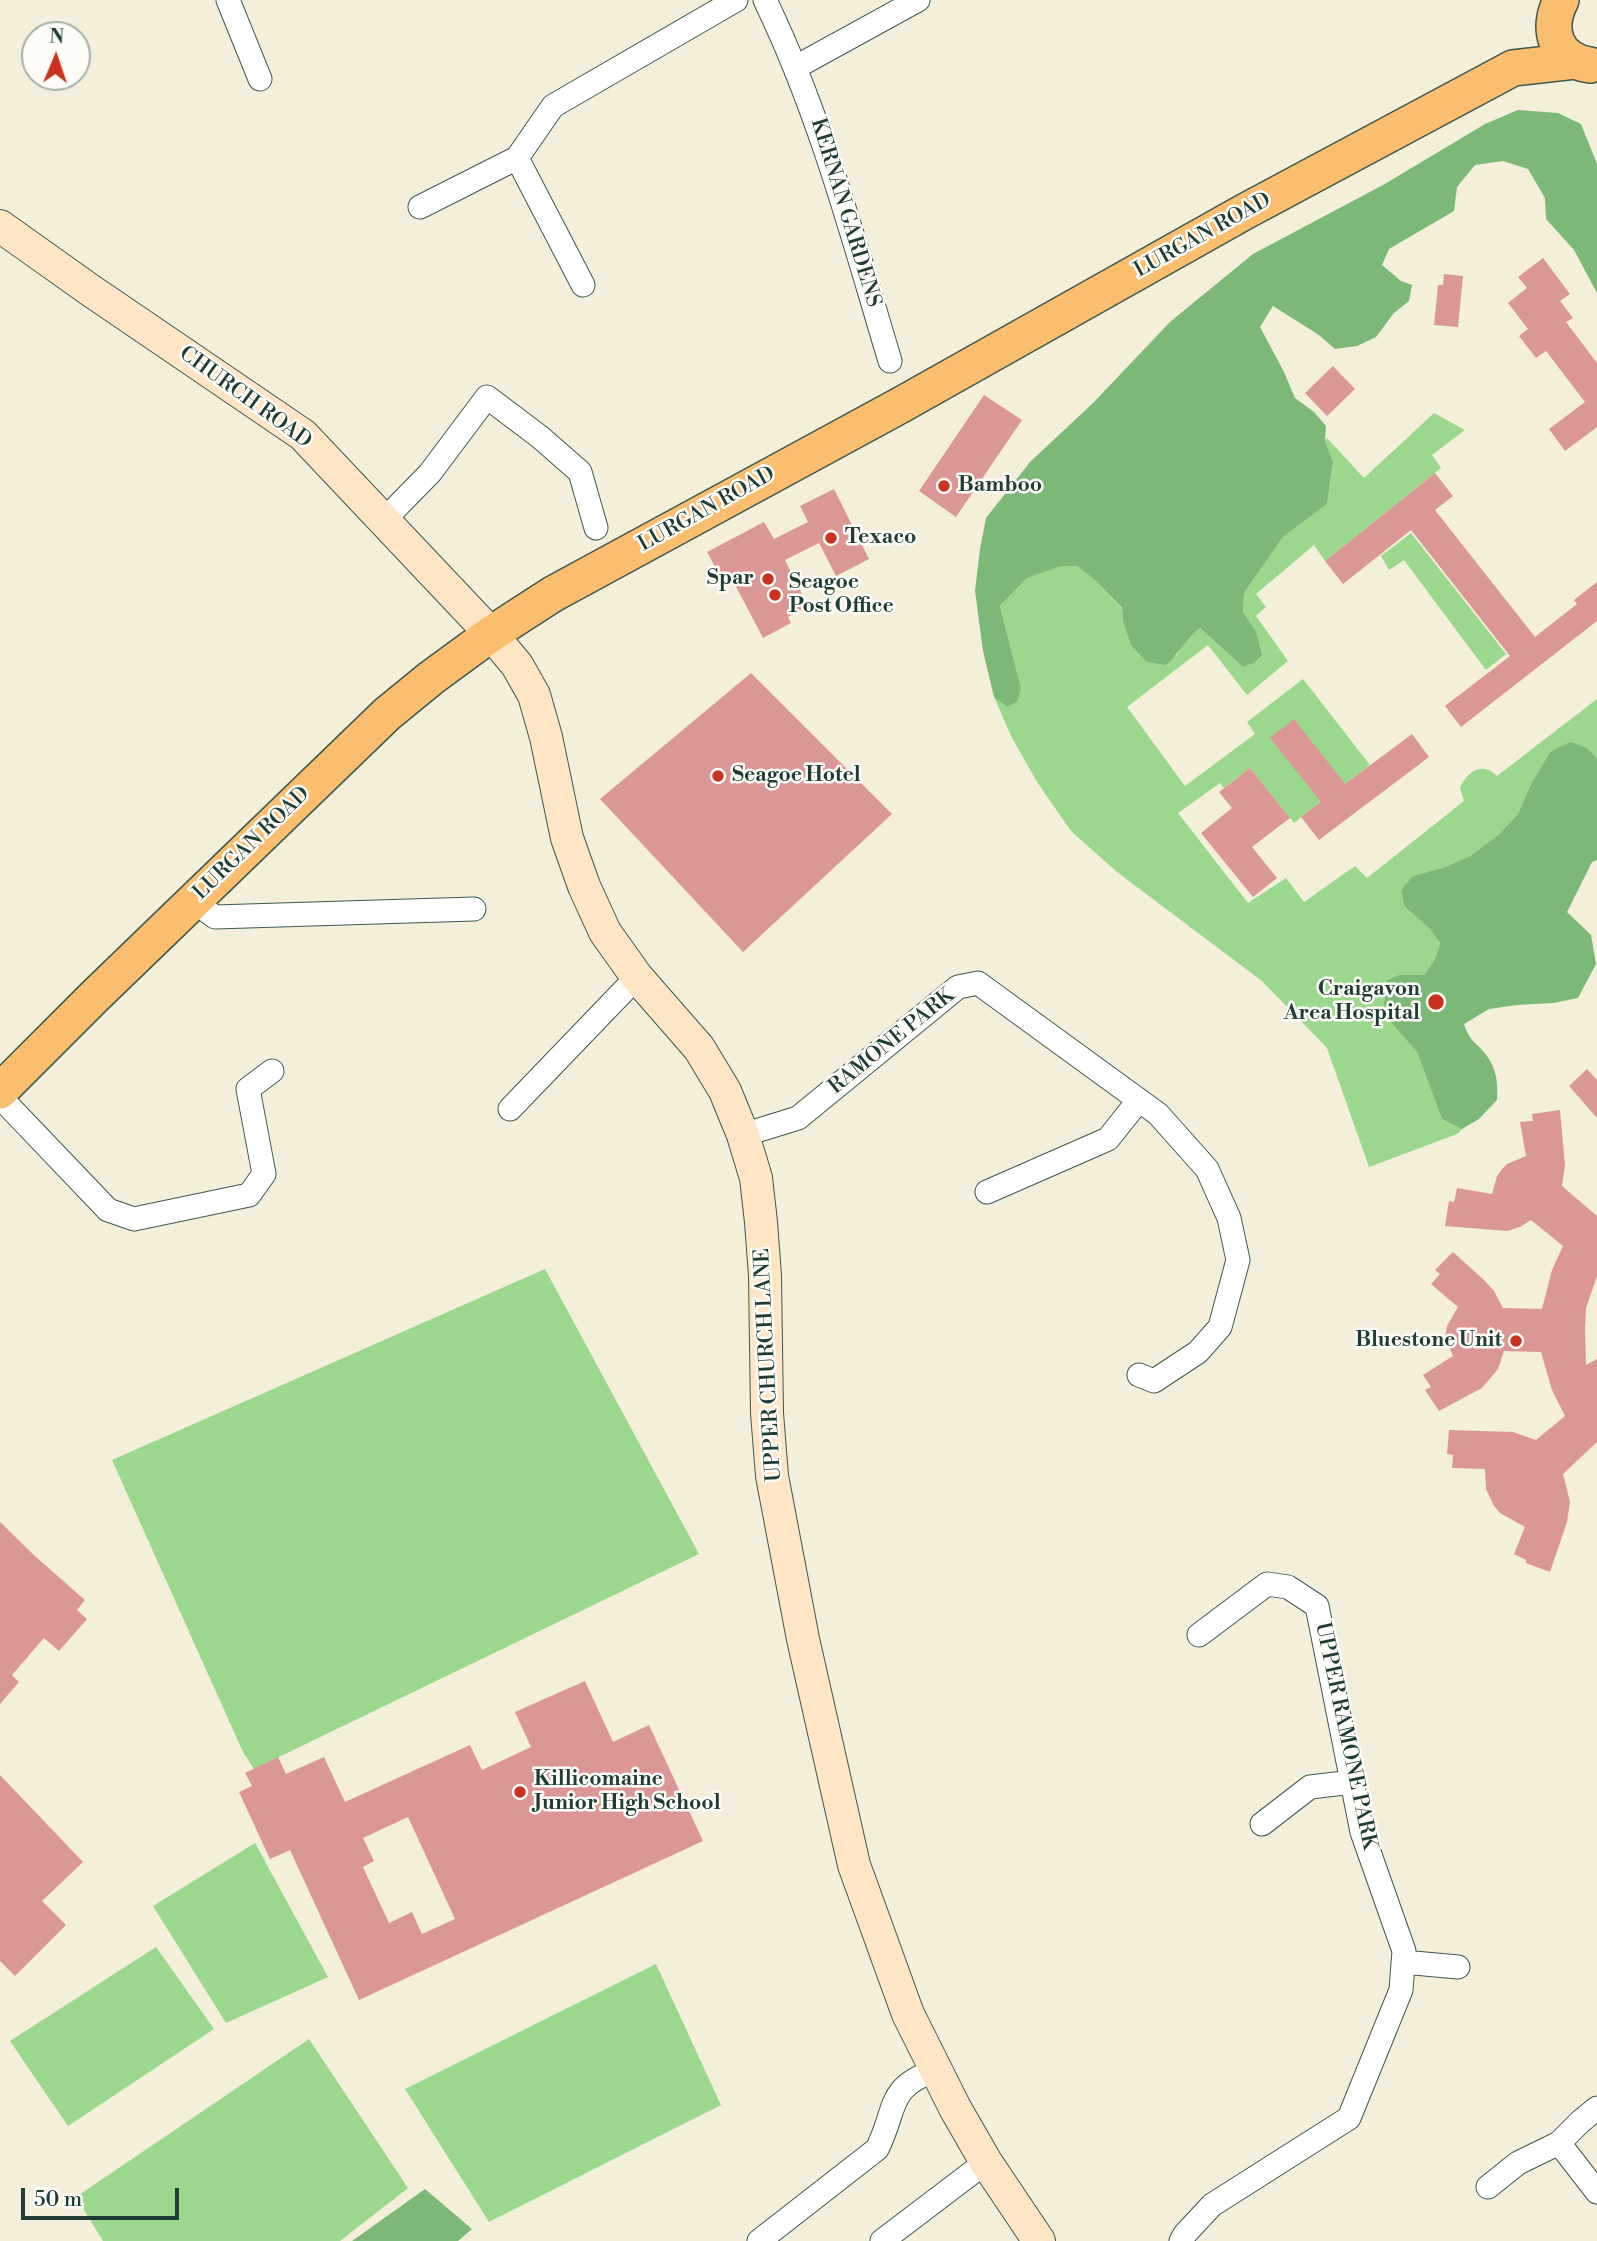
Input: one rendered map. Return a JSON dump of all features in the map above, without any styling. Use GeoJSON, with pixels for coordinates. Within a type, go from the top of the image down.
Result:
{"type":"FeatureCollection","features":[{"type":"Feature","properties":{"kind":"main road"},"geometry":{"type":"LineString","coordinates":[[1558,4],[1553,28],[1557,43],[1564,54],[1589,67]]}},
{"type":"Feature","properties":{"kind":"main road"},"geometry":{"type":"LineString","coordinates":[[1513,68],[1558,4]]}},
{"type":"Feature","properties":{"kind":"main road"},"geometry":{"type":"LineString","coordinates":[[1513,68],[1589,67]]}},
{"type":"Feature","properties":{"kind":"main road","name":"LURGAN ROAD"},"geometry":{"type":"LineString","coordinates":[[0,1091],[387,714],[491,634],[579,579],[899,406],[1179,251],[1244,212],[1513,68]]}},
{"type":"Feature","properties":{"kind":"street"},"geometry":{"type":"LineString","coordinates":[[228,0],[260,79]]}},
{"type":"Feature","properties":{"kind":"street"},"geometry":{"type":"LineString","coordinates":[[419,207],[517,158],[553,106],[736,0]]}},
{"type":"Feature","properties":{"kind":"street","name":"KERNAN GARDENS"},"geometry":{"type":"LineString","coordinates":[[765,0],[796,66],[827,148],[890,360]]}},
{"type":"Feature","properties":{"kind":"street"},"geometry":{"type":"LineString","coordinates":[[796,66],[918,0]]}},
{"type":"Feature","properties":{"kind":"street"},"geometry":{"type":"LineString","coordinates":[[517,158],[583,285]]}},
{"type":"Feature","properties":{"kind":"street","name":"CHURCH ROAD"},"geometry":{"type":"LineString","coordinates":[[0,226],[303,435],[491,634]]}},
{"type":"Feature","properties":{"kind":"street"},"geometry":{"type":"LineString","coordinates":[[384,520],[430,473],[487,397],[540,437],[580,472],[596,528]]}},
{"type":"Feature","properties":{"kind":"street","name":"UPPER CHURCH LANE"},"geometry":{"type":"LineString","coordinates":[[491,634],[517,665],[534,695],[546,737],[566,838],[605,932],[637,976],[699,1048],[725,1091],[743,1135],[756,1178],[761,1222],[765,1276],[767,1413],[772,1476],[803,1639],[854,1865],[908,2014],[986,2162],[1039,2241]]}},
{"type":"Feature","properties":{"kind":"street"},"geometry":{"type":"LineString","coordinates":[[193,901],[215,917],[474,909]]}},
{"type":"Feature","properties":{"kind":"street"},"geometry":{"type":"LineString","coordinates":[[510,1109],[637,976]]}},
{"type":"Feature","properties":{"kind":"street","name":"RAMONE PARK"},"geometry":{"type":"LineString","coordinates":[[743,1135],[798,1118],[958,987],[978,983],[1158,1114],[1207,1169],[1229,1218],[1238,1260],[1220,1327],[1198,1352],[1154,1381],[1139,1375]]}},
{"type":"Feature","properties":{"kind":"street"},"geometry":{"type":"LineString","coordinates":[[0,1097],[108,1210],[135,1219],[249,1195],[264,1174],[248,1088],[272,1071]]}},
{"type":"Feature","properties":{"kind":"street"},"geometry":{"type":"LineString","coordinates":[[987,1192],[1108,1139],[1139,1100]]}},
{"type":"Feature","properties":{"kind":"street","name":"UPPER RAMONE PARK"},"geometry":{"type":"LineString","coordinates":[[1181,2241],[1212,2204],[1349,2118],[1401,1990],[1404,1951],[1362,1832],[1317,1606],[1288,1587],[1267,1584],[1199,1635]]}},
{"type":"Feature","properties":{"kind":"street"},"geometry":{"type":"LineString","coordinates":[[1262,1824],[1310,1787],[1353,1782]]}},
{"type":"Feature","properties":{"kind":"street"},"geometry":{"type":"LineString","coordinates":[[1403,1962],[1458,1967]]}},
{"type":"Feature","properties":{"kind":"street"},"geometry":{"type":"LineString","coordinates":[[760,2241],[808,2194],[877,2149],[885,2134],[897,2095],[916,2077],[936,2070]]}},
{"type":"Feature","properties":{"kind":"street"},"geometry":{"type":"LineString","coordinates":[[1488,2187],[1518,2163],[1559,2143],[1597,2108]]}},
{"type":"Feature","properties":{"kind":"street"},"geometry":{"type":"LineString","coordinates":[[1559,2143],[1597,2192]]}},
{"type":"Feature","properties":{"kind":"street"},"geometry":{"type":"LineString","coordinates":[[882,2241],[986,2162]]}},
{"type":"Feature","properties":{"kind":"green space"},"geometry":{"type":"Polygon","coordinates":[[[1518,110],[1558,113],[1581,124],[1597,164],[1597,293],[1574,250],[1546,219],[1545,198],[1528,169],[1503,161],[1475,165],[1457,187],[1454,211],[1389,249],[1382,265],[1401,281],[1412,285],[1409,301],[1394,313],[1376,337],[1357,346],[1335,349],[1319,335],[1273,306],[1260,327],[1295,398],[1314,412],[1326,426],[1325,441],[1333,462],[1327,504],[1283,537],[1244,593],[1243,612],[1256,631],[1262,655],[1254,663],[1243,667],[1200,628],[1166,665],[1147,662],[1131,645],[1122,608],[1077,566],[1061,566],[1027,578],[1000,606],[1021,688],[1017,702],[1007,707],[994,697],[983,651],[975,591],[980,549],[986,518],[1030,462],[1094,402],[1170,322],[1253,254],[1383,185],[1485,124],[1518,110]]]}},
{"type":"Feature","properties":{"kind":"green space"},"geometry":{"type":"Polygon","coordinates":[[[1434,413],[1465,430],[1432,455],[1441,468],[1325,561],[1314,545],[1256,594],[1266,607],[1256,616],[1288,661],[1247,695],[1208,645],[1127,707],[1185,786],[1255,734],[1247,722],[1303,679],[1370,765],[1294,823],[1250,768],[1224,788],[1220,783],[1178,813],[1248,903],[1286,878],[1304,902],[1355,866],[1367,878],[1464,801],[1460,788],[1471,773],[1486,769],[1497,776],[1597,699],[1597,758],[1587,748],[1550,752],[1532,782],[1518,814],[1498,835],[1470,856],[1443,868],[1405,907],[1430,929],[1440,942],[1435,959],[1424,975],[1400,975],[1406,1038],[1417,1052],[1442,1119],[1462,1129],[1457,1134],[1369,1167],[1327,1048],[1262,981],[1117,872],[1071,831],[1037,782],[1011,736],[994,697],[1007,707],[1021,688],[1000,606],[1027,578],[1061,565],[1077,566],[1097,582],[1122,609],[1123,620],[1176,656],[1190,635],[1200,628],[1243,667],[1254,663],[1261,654],[1256,631],[1243,612],[1244,593],[1283,537],[1327,504],[1333,463],[1325,441],[1327,438],[1364,478],[1434,413]]]}},
{"type":"Feature","properties":{"kind":"green space"},"geometry":{"type":"Polygon","coordinates":[[[1411,533],[1506,654],[1486,670],[1404,560],[1389,570],[1381,556],[1411,533]]]}},
{"type":"Feature","properties":{"kind":"green space"},"geometry":{"type":"Polygon","coordinates":[[[1570,742],[1587,748],[1597,758],[1597,860],[1592,862],[1567,912],[1591,935],[1596,964],[1578,998],[1489,1009],[1464,1024],[1471,1039],[1493,1067],[1497,1100],[1479,1119],[1462,1129],[1442,1119],[1417,1052],[1392,1023],[1384,1004],[1387,980],[1400,975],[1424,975],[1435,959],[1440,943],[1430,929],[1405,907],[1401,890],[1413,876],[1443,868],[1470,856],[1498,835],[1518,814],[1532,782],[1550,752],[1570,742]]]}},
{"type":"Feature","properties":{"kind":"green space"},"geometry":{"type":"Polygon","coordinates":[[[545,1269],[699,1554],[254,1769],[243,1752],[112,1460],[545,1269]]]}},
{"type":"Feature","properties":{"kind":"green space"},"geometry":{"type":"Polygon","coordinates":[[[255,1843],[328,1977],[226,2023],[153,1906],[255,1843]]]}},
{"type":"Feature","properties":{"kind":"green space"},"geometry":{"type":"Polygon","coordinates":[[[156,1947],[214,2029],[68,2126],[10,2041],[156,1947]]]}},
{"type":"Feature","properties":{"kind":"green space"},"geometry":{"type":"Polygon","coordinates":[[[656,1964],[721,2105],[489,2222],[405,2089],[656,1964]]]}},
{"type":"Feature","properties":{"kind":"green space"},"geometry":{"type":"Polygon","coordinates":[[[309,2039],[408,2188],[340,2241],[103,2241],[76,2197],[309,2039]]]}},
{"type":"Feature","properties":{"kind":"green space"},"geometry":{"type":"Polygon","coordinates":[[[425,2189],[472,2229],[458,2241],[352,2241],[425,2189]]]}},
{"type":"Feature","properties":{"kind":"building"},"geometry":{"type":"Polygon","coordinates":[[[1543,258],[1570,294],[1560,301],[1573,318],[1566,322],[1597,363],[1597,427],[1565,451],[1549,429],[1585,402],[1546,351],[1536,358],[1519,336],[1528,329],[1508,303],[1527,288],[1518,277],[1543,258]]]}},
{"type":"Feature","properties":{"kind":"building"},"geometry":{"type":"Polygon","coordinates":[[[1444,274],[1463,276],[1458,327],[1434,325],[1438,285],[1443,285],[1444,274]]]}},
{"type":"Feature","properties":{"kind":"building"},"geometry":{"type":"Polygon","coordinates":[[[1333,366],[1355,389],[1327,416],[1305,393],[1333,366]]]}},
{"type":"Feature","properties":{"kind":"building"},"geometry":{"type":"Polygon","coordinates":[[[984,395],[1022,420],[956,517],[919,491],[984,395]]]}},
{"type":"Feature","properties":{"kind":"building"},"geometry":{"type":"Polygon","coordinates":[[[1435,473],[1453,496],[1435,510],[1535,637],[1577,604],[1574,600],[1597,582],[1597,621],[1461,727],[1445,706],[1510,656],[1411,530],[1343,584],[1325,561],[1435,473]]]}},
{"type":"Feature","properties":{"kind":"building"},"geometry":{"type":"Polygon","coordinates":[[[834,489],[869,559],[836,576],[819,543],[785,560],[803,596],[799,599],[804,608],[788,617],[791,623],[763,638],[732,579],[724,583],[707,552],[764,522],[774,539],[808,522],[800,506],[834,489]]]}},
{"type":"Feature","properties":{"kind":"building"},"geometry":{"type":"Polygon","coordinates":[[[751,673],[892,814],[743,952],[600,799],[751,673]]]}},
{"type":"Feature","properties":{"kind":"building"},"geometry":{"type":"Polygon","coordinates":[[[1294,719],[1345,784],[1412,734],[1429,757],[1319,840],[1301,817],[1321,802],[1270,738],[1294,719]]]}},
{"type":"Feature","properties":{"kind":"building"},"geometry":{"type":"Polygon","coordinates":[[[1250,768],[1290,818],[1252,847],[1277,878],[1253,897],[1201,833],[1232,808],[1219,792],[1250,768]]]}},
{"type":"Feature","properties":{"kind":"building"},"geometry":{"type":"Polygon","coordinates":[[[1587,1069],[1597,1080],[1597,1118],[1569,1086],[1587,1069]]]}},
{"type":"Feature","properties":{"kind":"building","name":"Bluestone Unit"},"geometry":{"type":"Polygon","coordinates":[[[1560,1110],[1565,1165],[1562,1186],[1597,1216],[1597,1276],[1586,1308],[1585,1329],[1586,1365],[1597,1359],[1597,1442],[1563,1474],[1570,1502],[1567,1522],[1550,1572],[1526,1563],[1526,1560],[1514,1554],[1525,1527],[1500,1513],[1494,1506],[1486,1489],[1485,1469],[1452,1468],[1453,1455],[1447,1454],[1449,1430],[1513,1432],[1536,1440],[1565,1416],[1552,1390],[1541,1352],[1504,1351],[1498,1369],[1482,1388],[1439,1411],[1425,1390],[1431,1387],[1423,1375],[1453,1356],[1445,1338],[1447,1326],[1458,1307],[1431,1284],[1440,1274],[1435,1270],[1453,1252],[1494,1291],[1503,1308],[1542,1309],[1552,1270],[1563,1246],[1531,1220],[1507,1231],[1445,1226],[1449,1201],[1454,1202],[1457,1188],[1492,1194],[1502,1169],[1526,1156],[1520,1122],[1533,1121],[1532,1114],[1560,1110]]]}},
{"type":"Feature","properties":{"kind":"building"},"geometry":{"type":"Polygon","coordinates":[[[0,1522],[85,1600],[77,1610],[87,1619],[59,1651],[44,1638],[12,1675],[19,1682],[0,1704],[0,1522]]]}},
{"type":"Feature","properties":{"kind":"building"},"geometry":{"type":"Polygon","coordinates":[[[585,1681],[613,1742],[649,1725],[703,1841],[359,2000],[290,1850],[270,1859],[239,1792],[252,1786],[245,1773],[278,1757],[286,1774],[324,1757],[345,1802],[470,1745],[482,1770],[531,1747],[515,1712],[585,1681]],[[408,1817],[363,1838],[374,1861],[363,1867],[389,1923],[412,1912],[422,1934],[455,1919],[408,1817]]]}},
{"type":"Feature","properties":{"kind":"building"},"geometry":{"type":"Polygon","coordinates":[[[0,1775],[83,1862],[42,1901],[66,1925],[15,1976],[0,1961],[0,1775]]]}},
{"type":"Feature","properties":{"kind":"place","name":"Bamboo"},"geometry":{"type":"Point","coordinates":[944,486]}},
{"type":"Feature","properties":{"kind":"place","name":"Texaco"},"geometry":{"type":"Point","coordinates":[831,538]}},
{"type":"Feature","properties":{"kind":"place","name":"Spar"},"geometry":{"type":"Point","coordinates":[768,579]}},
{"type":"Feature","properties":{"kind":"place","name":"Seagoe Post Office"},"geometry":{"type":"Point","coordinates":[775,595]}},
{"type":"Feature","properties":{"kind":"place","name":"Seagoe Hotel"},"geometry":{"type":"Point","coordinates":[718,776]}},
{"type":"Feature","properties":{"kind":"place","name":"Craigavon Area Hospital"},"geometry":{"type":"Point","coordinates":[1436,1002]}},
{"type":"Feature","properties":{"kind":"place","name":"Bluestone Unit"},"geometry":{"type":"Point","coordinates":[1516,1341]}},
{"type":"Feature","properties":{"kind":"place","name":"Killicomaine Junior High School"},"geometry":{"type":"Point","coordinates":[520,1792]}}]}
